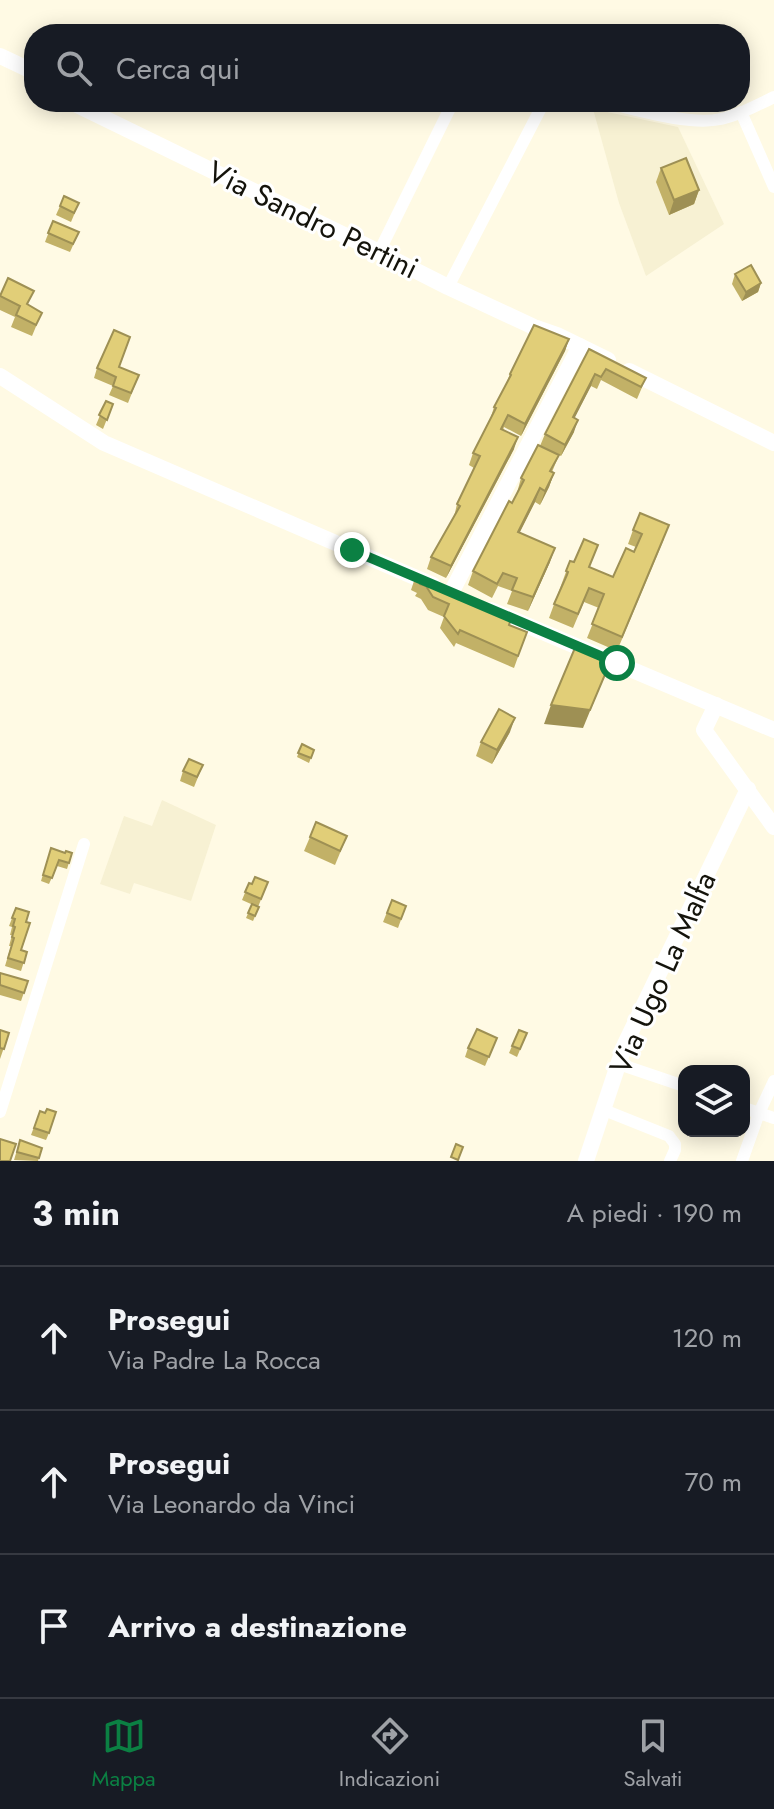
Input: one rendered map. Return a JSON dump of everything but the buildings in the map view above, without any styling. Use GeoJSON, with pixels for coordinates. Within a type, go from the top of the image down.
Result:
{"type":"FeatureCollection","features":[{"type":"Feature","properties":{"kind":"street"},"geometry":{"type":"LineString","coordinates":[[0,56],[24,67]]}},
{"type":"Feature","properties":{"kind":"street"},"geometry":{"type":"LineString","coordinates":[[0,68],[24,79]]}},
{"type":"Feature","properties":{"kind":"street"},"geometry":{"type":"LineString","coordinates":[[750,108],[774,97]]}},
{"type":"Feature","properties":{"kind":"street","name":"Via Sandro Pertini"},"geometry":{"type":"LineString","coordinates":[[92,112],[382,248]]}},
{"type":"Feature","properties":{"kind":"street","name":"Via Sandro Pertini"},"geometry":{"type":"LineString","coordinates":[[115,112],[450,282],[538,320],[557,335],[774,443]]}},
{"type":"Feature","properties":{"kind":"street"},"geometry":{"type":"LineString","coordinates":[[382,248],[448,112]]}},
{"type":"Feature","properties":{"kind":"street"},"geometry":{"type":"LineString","coordinates":[[450,282],[539,112]]}},
{"type":"Feature","properties":{"kind":"street"},"geometry":{"type":"LineString","coordinates":[[653,112],[698,121],[741,112],[774,187]]}},
{"type":"Feature","properties":{"kind":"street"},"geometry":{"type":"LineString","coordinates":[[465,598],[580,346]]}},
{"type":"Feature","properties":{"kind":"street"},"geometry":{"type":"LineString","coordinates":[[0,376],[104,443],[774,730]]}},
{"type":"Feature","properties":{"kind":"street"},"geometry":{"type":"LineString","coordinates":[[716,705],[704,730],[774,827]]}},
{"type":"Feature","properties":{"kind":"street","name":"Via Ugo La Malfa"},"geometry":{"type":"LineString","coordinates":[[586,1161],[625,1044],[748,789]]}},
{"type":"Feature","properties":{"kind":"street"},"geometry":{"type":"LineString","coordinates":[[0,1112],[84,844]]}},
{"type":"Feature","properties":{"kind":"street"},"geometry":{"type":"LineString","coordinates":[[619,1064],[678,1084]]}},
{"type":"Feature","properties":{"kind":"street"},"geometry":{"type":"LineString","coordinates":[[742,1161],[774,1081]]}},
{"type":"Feature","properties":{"kind":"street"},"geometry":{"type":"LineString","coordinates":[[604,1110],[669,1136],[675,1144],[670,1161]]}},
{"type":"Feature","properties":{"kind":"street"},"geometry":{"type":"LineString","coordinates":[[750,1110],[774,1118]]}},
{"type":"Feature","properties":{"kind":"shaded area"},"geometry":{"type":"Polygon","coordinates":[[[594,112],[678,127],[724,224],[646,276],[619,203],[594,112]]]}},
{"type":"Feature","properties":{"kind":"shaded area"},"geometry":{"type":"Polygon","coordinates":[[[162,800],[216,825],[191,901],[134,883],[130,894],[100,884],[124,816],[152,826],[162,800]]]}},
{"type":"Feature","properties":{"kind":"route"},"geometry":{"type":"LineString","coordinates":[[352,550],[617,663]]}}]}
